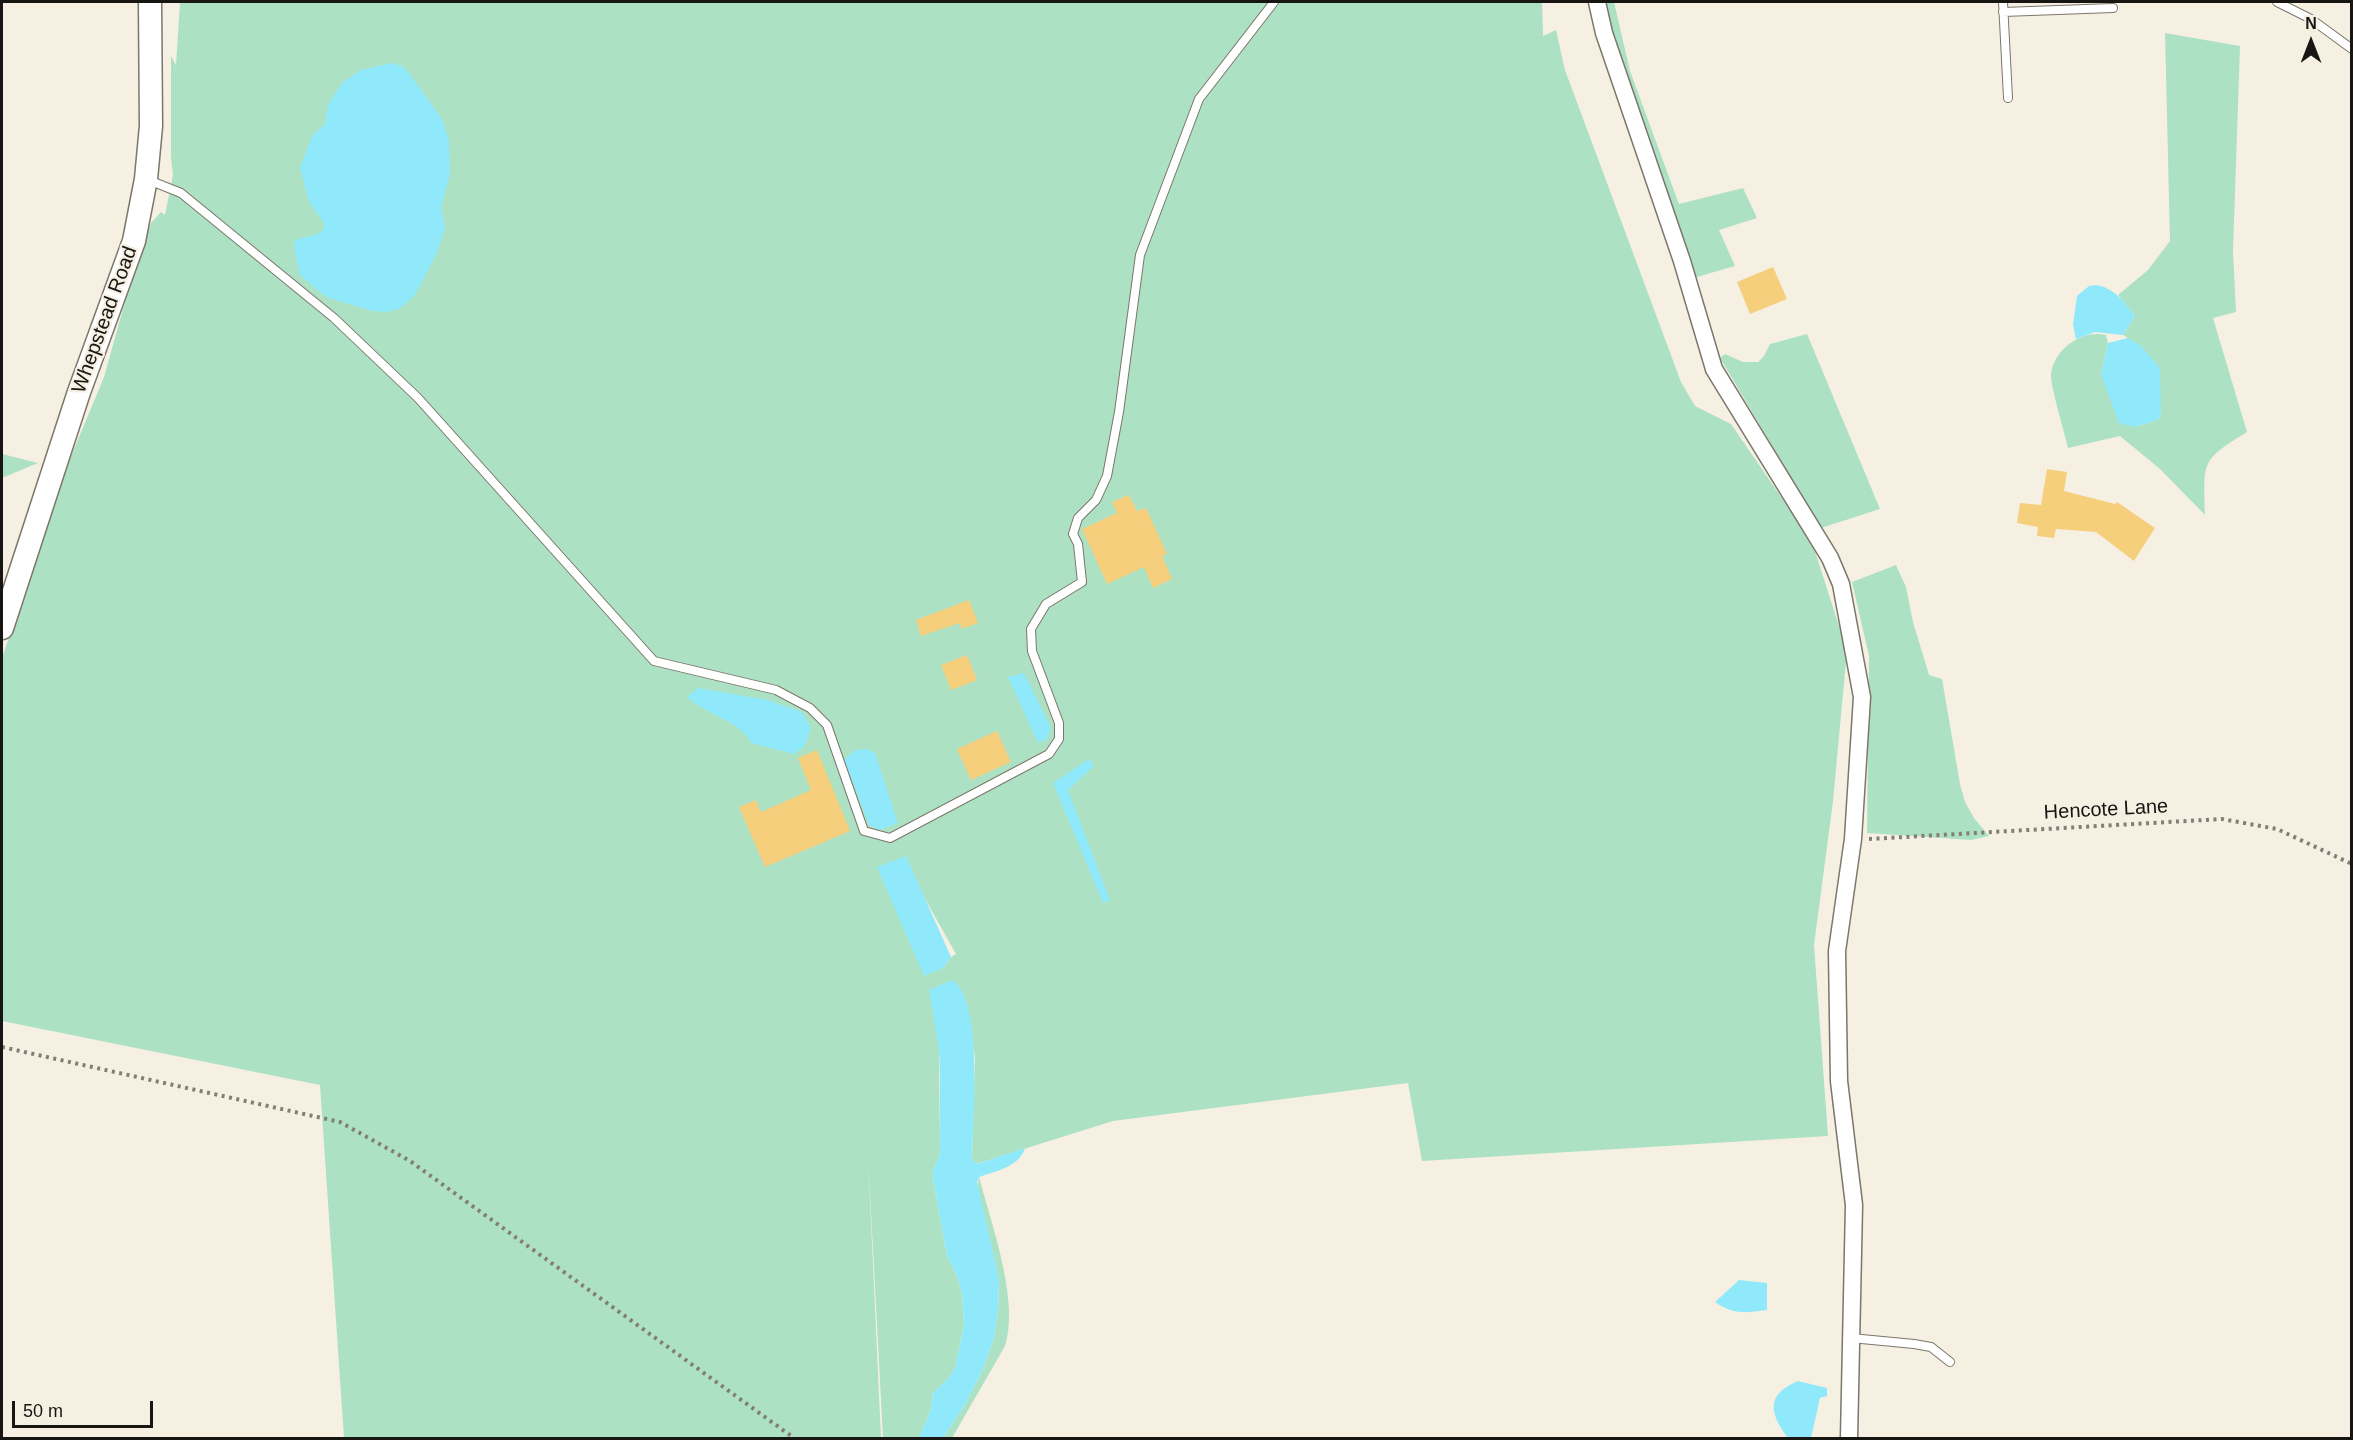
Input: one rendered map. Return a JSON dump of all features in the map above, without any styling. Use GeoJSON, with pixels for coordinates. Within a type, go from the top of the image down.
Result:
{"type":"FeatureCollection","features":[{"type":"Feature","properties":{"kind":"main road","name":"Whepstead Road"},"geometry":{"type":"LineString","coordinates":[[2,628],[80,392],[134,240],[146,179],[151,126],[150,2]]}},
{"type":"Feature","properties":{"kind":"street"},"geometry":{"type":"LineString","coordinates":[[1597,2],[1604,33],[1682,261],[1714,369],[1830,558],[1841,584],[1862,697],[1853,839],[1837,951],[1839,1081],[1854,1205],[1850,1438]]}},
{"type":"Feature","properties":{"kind":"lane"},"geometry":{"type":"LineString","coordinates":[[146,179],[181,193],[334,318],[418,398],[654,661],[776,690],[810,708],[827,725],[864,831],[890,838],[1049,754],[1059,739],[1059,723],[1032,651],[1031,629],[1046,604],[1082,582],[1078,544],[1073,534],[1078,518],[1096,500],[1107,476],[1119,412],[1140,255],[1199,99],[1274,2]]}},
{"type":"Feature","properties":{"kind":"lane"},"geometry":{"type":"LineString","coordinates":[[2003,2],[2008,98]]}},
{"type":"Feature","properties":{"kind":"lane"},"geometry":{"type":"LineString","coordinates":[[2277,2],[2311,19],[2352,49]]}},
{"type":"Feature","properties":{"kind":"lane"},"geometry":{"type":"LineString","coordinates":[[2003,12],[2113,8]]}},
{"type":"Feature","properties":{"kind":"lane"},"geometry":{"type":"LineString","coordinates":[[1851,1338],[1931,1347],[1950,1362]]}},
{"type":"Feature","properties":{"kind":"path","name":"Hencote Lane"},"geometry":{"type":"LineString","coordinates":[[1853,839],[2222,819],[2277,829],[2352,864]]}},
{"type":"Feature","properties":{"kind":"path"},"geometry":{"type":"LineString","coordinates":[[2,1047],[340,1122],[410,1161],[794,1438]]}},
{"type":"Feature","properties":{"kind":"green space"},"geometry":{"type":"Polygon","coordinates":[[[180,2],[1542,2],[1543,36],[1556,30],[1565,70],[1681,382],[1695,406],[1731,424],[1812,542],[1847,651],[1833,801],[1814,945],[1828,1136],[1422,1161],[1408,1083],[1113,1121],[976,1164],[972,1159],[975,1057],[966,1003],[939,1050],[940,1153],[933,1171],[947,1256],[957,1276],[962,1294],[964,1326],[955,1368],[948,1379],[933,1393],[930,1412],[919,1438],[883,1438],[868,1156],[881,1438],[344,1438],[320,1085],[2,1021],[2,658],[69,461],[104,377],[128,291],[151,223],[161,212],[165,215],[173,175],[171,56],[176,65],[180,2]],[[902,858],[924,975],[943,968],[956,954],[902,858]]]}},
{"type":"Feature","properties":{"kind":"green space"},"geometry":{"type":"Polygon","coordinates":[[[1596,2],[1614,2],[1630,71],[1679,204],[1743,188],[1757,218],[1719,230],[1735,266],[1690,279],[1596,2]]]}},
{"type":"Feature","properties":{"kind":"green space"},"geometry":{"type":"Polygon","coordinates":[[[2165,33],[2240,46],[2233,251],[2236,312],[2213,318],[2247,432],[2220,450],[2208,464],[2205,473],[2205,515],[2160,469],[2120,436],[2068,448],[2051,380],[2053,365],[2063,349],[2088,335],[2106,335],[2108,343],[2101,375],[2134,427],[2158,420],[2161,414],[2128,338],[2123,335],[2135,316],[2118,295],[2148,270],[2170,241],[2165,33]]]}},
{"type":"Feature","properties":{"kind":"green space"},"geometry":{"type":"Polygon","coordinates":[[[1807,334],[1880,509],[1821,528],[1720,358],[1725,354],[1743,362],[1758,362],[1770,344],[1807,334]]]}},
{"type":"Feature","properties":{"kind":"green space"},"geometry":{"type":"Polygon","coordinates":[[[2,454],[38,463],[2,478],[2,454]]]}},
{"type":"Feature","properties":{"kind":"green space"},"geometry":{"type":"Polygon","coordinates":[[[1896,565],[1906,587],[1913,622],[1929,675],[1942,679],[1965,802],[1974,818],[1989,836],[1971,840],[1867,833],[1869,656],[1852,582],[1896,565]]]}},
{"type":"Feature","properties":{"kind":"green space"},"geometry":{"type":"Polygon","coordinates":[[[979,1177],[1007,1285],[1009,1328],[1005,1346],[952,1438],[943,1438],[965,1405],[983,1369],[994,1338],[998,1311],[999,1279],[977,1189],[979,1177]]]}},
{"type":"Feature","properties":{"kind":"water"},"geometry":{"type":"Polygon","coordinates":[[[391,63],[402,66],[409,73],[442,119],[449,140],[450,174],[441,208],[445,227],[437,253],[415,295],[399,309],[386,312],[372,311],[326,297],[300,275],[294,247],[295,240],[314,235],[324,229],[324,223],[309,202],[300,168],[312,136],[325,124],[328,105],[342,83],[361,70],[391,63]]]}},
{"type":"Feature","properties":{"kind":"water"},"geometry":{"type":"Polygon","coordinates":[[[2096,285],[2114,292],[2135,316],[2123,335],[2095,332],[2076,339],[2073,325],[2077,296],[2089,286],[2096,285]]]}},
{"type":"Feature","properties":{"kind":"water"},"geometry":{"type":"Polygon","coordinates":[[[2128,338],[2141,346],[2160,368],[2161,414],[2158,420],[2134,427],[2119,423],[2101,375],[2108,343],[2128,338]]]}},
{"type":"Feature","properties":{"kind":"water"},"geometry":{"type":"Polygon","coordinates":[[[1024,673],[1051,728],[1047,739],[1038,743],[1008,677],[1024,673]]]}},
{"type":"Feature","properties":{"kind":"water"},"geometry":{"type":"Polygon","coordinates":[[[698,688],[768,700],[802,712],[811,728],[804,747],[794,754],[751,743],[740,729],[687,697],[698,688]]]}},
{"type":"Feature","properties":{"kind":"water"},"geometry":{"type":"Polygon","coordinates":[[[867,749],[875,753],[898,823],[880,830],[869,825],[844,760],[855,750],[867,749]]]}},
{"type":"Feature","properties":{"kind":"water"},"geometry":{"type":"Polygon","coordinates":[[[1089,759],[1094,766],[1068,790],[1110,900],[1103,903],[1053,783],[1089,759]]]}},
{"type":"Feature","properties":{"kind":"water"},"geometry":{"type":"Polygon","coordinates":[[[906,856],[951,957],[943,968],[924,976],[877,867],[906,856]]]}},
{"type":"Feature","properties":{"kind":"water"},"geometry":{"type":"Polygon","coordinates":[[[952,980],[962,992],[969,1011],[973,1036],[975,1092],[972,1159],[977,1164],[1025,1148],[1018,1160],[979,1177],[977,1182],[999,1279],[994,1338],[983,1369],[965,1405],[943,1438],[919,1438],[930,1412],[933,1393],[948,1379],[955,1368],[964,1326],[962,1294],[957,1276],[947,1256],[933,1179],[933,1171],[940,1153],[940,1075],[939,1050],[929,990],[952,980]]]}},
{"type":"Feature","properties":{"kind":"water"},"geometry":{"type":"Polygon","coordinates":[[[1739,1280],[1767,1283],[1767,1310],[1740,1312],[1715,1302],[1739,1280]]]}},
{"type":"Feature","properties":{"kind":"water"},"geometry":{"type":"Polygon","coordinates":[[[1798,1381],[1827,1388],[1827,1396],[1820,1398],[1811,1438],[1788,1438],[1774,1412],[1776,1398],[1780,1392],[1798,1381]]]}},
{"type":"Feature","properties":{"kind":"building"},"geometry":{"type":"Polygon","coordinates":[[[1773,267],[1787,299],[1750,314],[1737,282],[1773,267]]]}},
{"type":"Feature","properties":{"kind":"building"},"geometry":{"type":"Polygon","coordinates":[[[2047,469],[2067,472],[2064,491],[2115,504],[2117,502],[2155,528],[2134,561],[2096,532],[2056,529],[2054,538],[2037,536],[2038,527],[2017,523],[2020,503],[2041,505],[2047,469]]]}},
{"type":"Feature","properties":{"kind":"building"},"geometry":{"type":"Polygon","coordinates":[[[1129,495],[1137,511],[1146,508],[1167,554],[1162,556],[1172,579],[1153,588],[1144,567],[1107,584],[1082,529],[1117,513],[1112,502],[1129,495]]]}},
{"type":"Feature","properties":{"kind":"building"},"geometry":{"type":"Polygon","coordinates":[[[969,600],[978,623],[962,629],[960,623],[921,636],[916,620],[969,600]]]}},
{"type":"Feature","properties":{"kind":"building"},"geometry":{"type":"Polygon","coordinates":[[[967,655],[977,680],[951,690],[941,665],[967,655]]]}},
{"type":"Feature","properties":{"kind":"building"},"geometry":{"type":"Polygon","coordinates":[[[997,731],[1011,762],[971,780],[957,749],[997,731]]]}},
{"type":"Feature","properties":{"kind":"building"},"geometry":{"type":"Polygon","coordinates":[[[817,750],[850,831],[765,867],[739,807],[756,800],[761,812],[811,790],[798,758],[817,750]]]}}]}
